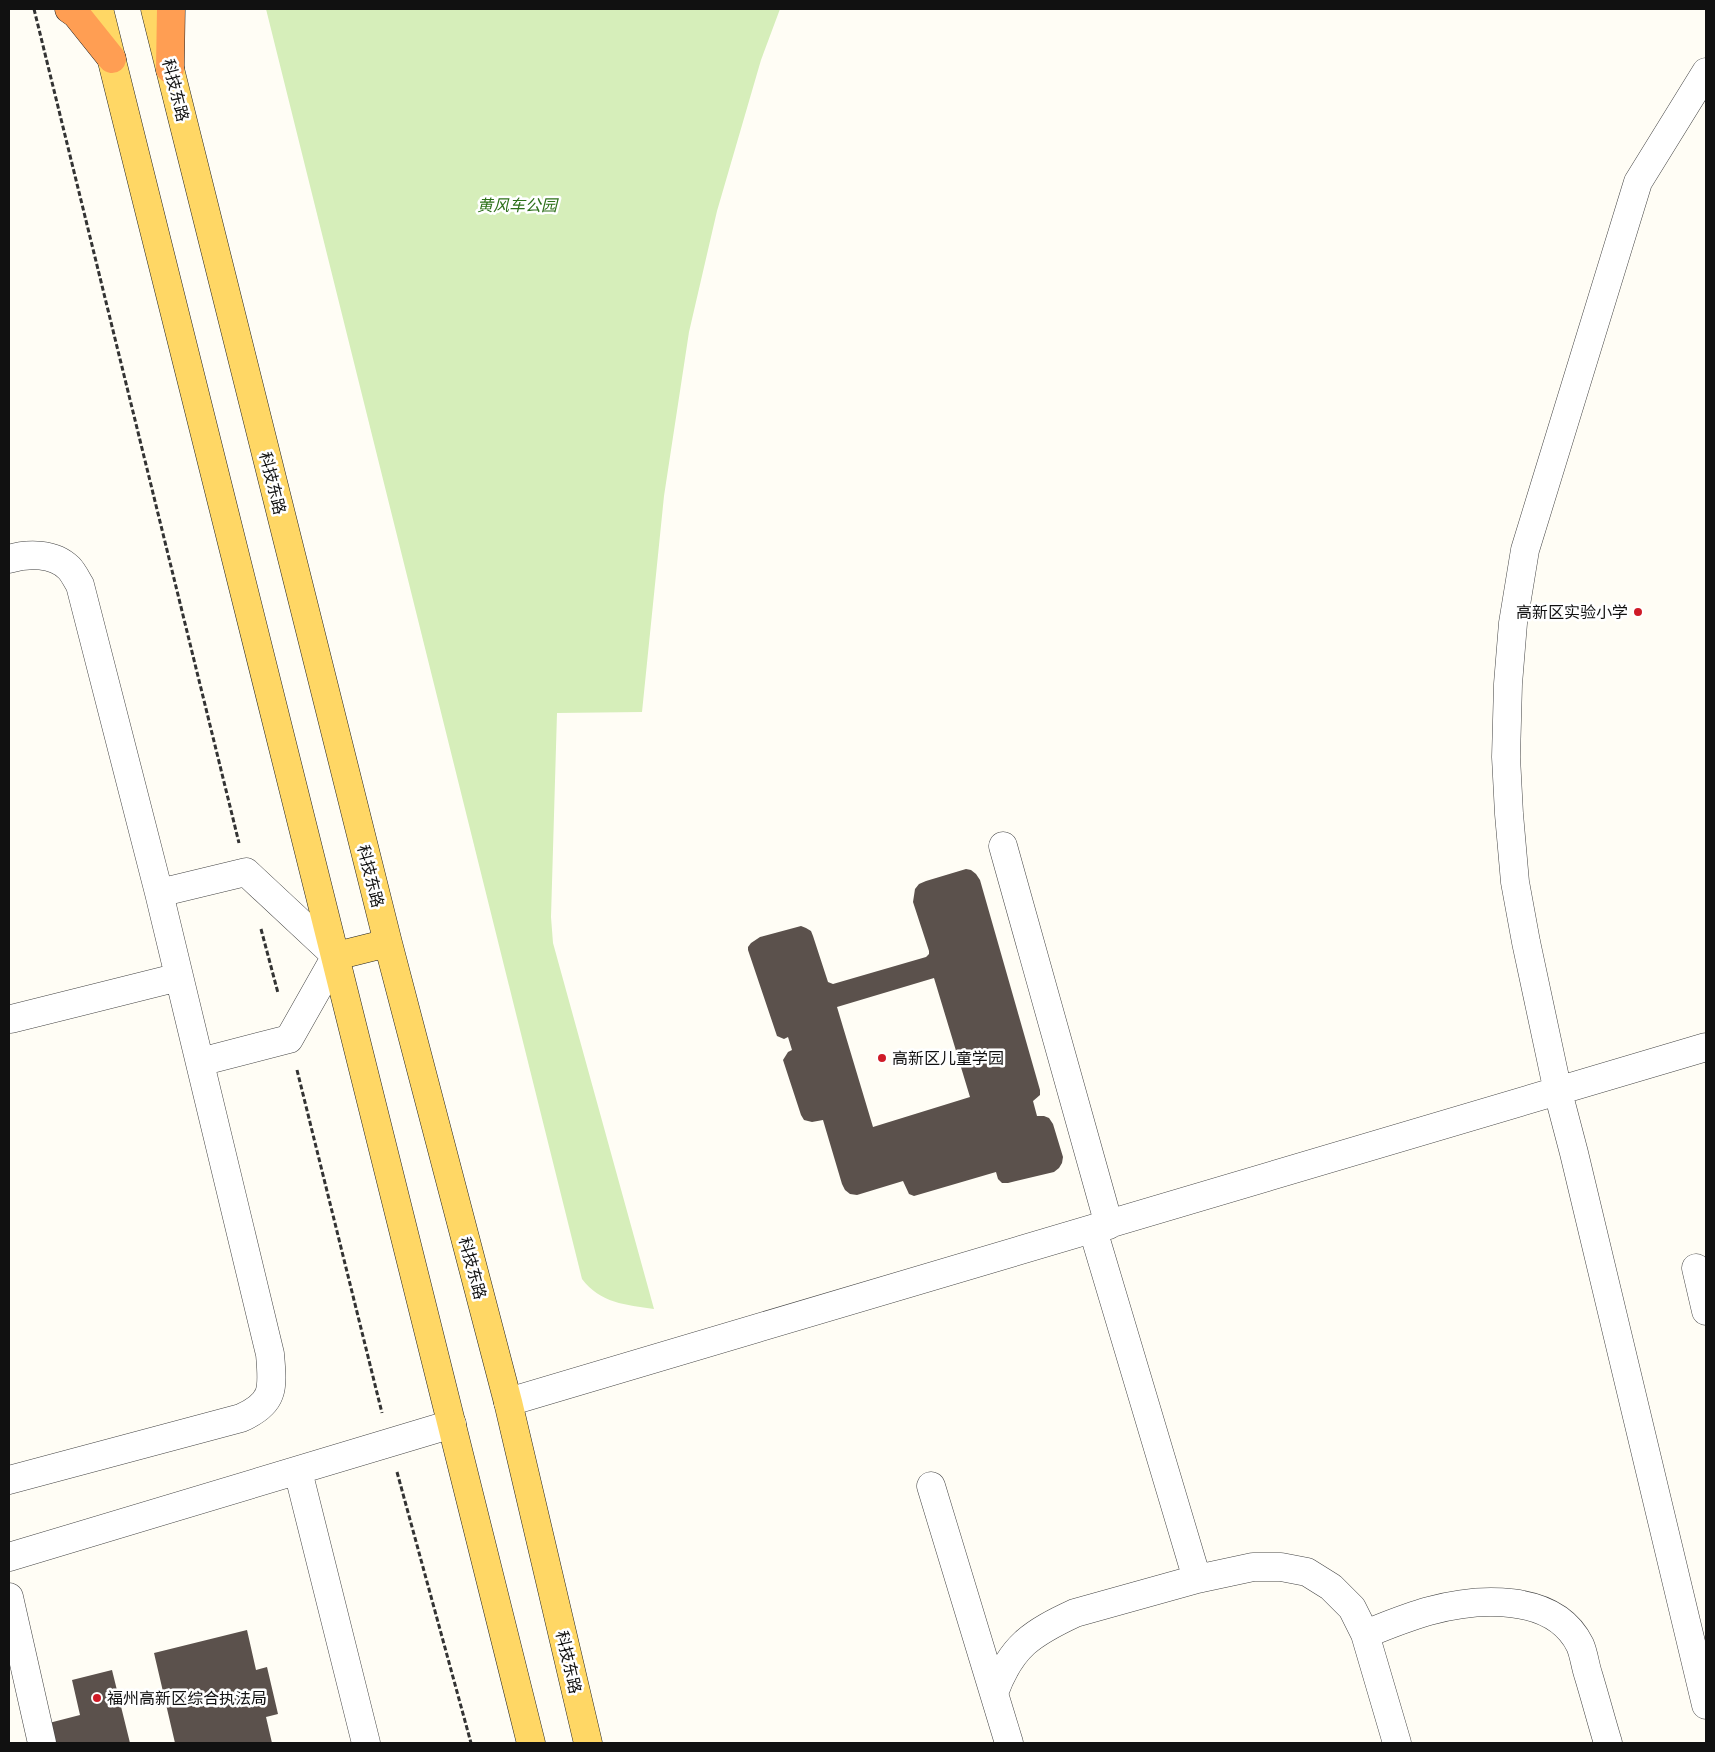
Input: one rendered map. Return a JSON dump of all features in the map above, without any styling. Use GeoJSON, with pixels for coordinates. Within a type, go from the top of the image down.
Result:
{"type":"FeatureCollection","features":[{"type":"Feature","properties":{"kind":"highway"},"geometry":{"type":"LineString","coordinates":[[68,9],[76,14],[112,60]]}},
{"type":"Feature","properties":{"kind":"highway"},"geometry":{"type":"LineString","coordinates":[[170,69],[171,9]]}},
{"type":"Feature","properties":{"kind":"main road"},"geometry":{"type":"LineString","coordinates":[[99,9],[531,1743]]}},
{"type":"Feature","properties":{"kind":"main road","name":"科技东路"},"geometry":{"type":"LineString","coordinates":[[155,9],[388,943],[508,1402],[588,1743]]}},
{"type":"Feature","properties":{"kind":"main road"},"geometry":{"type":"LineString","coordinates":[[336,956],[388,943]]}},
{"type":"Feature","properties":{"kind":"street"},"geometry":{"type":"LineString","coordinates":[[1706,72],[1638,182],[1525,550],[1513,623],[1508,684],[1506,757],[1515,882],[1526,942],[1558,1092],[1577,1163],[1706,1706]]}},
{"type":"Feature","properties":{"kind":"street"},"geometry":{"type":"LineString","coordinates":[[9,559],[29,555],[57,560],[69,568],[80,585],[159,893],[270,1354],[271,1386],[267,1398],[256,1411],[241,1418],[9,1480]]}},
{"type":"Feature","properties":{"kind":"street"},"geometry":{"type":"LineString","coordinates":[[1003,846],[1101,1228],[1197,1579]]}},
{"type":"Feature","properties":{"kind":"street"},"geometry":{"type":"LineString","coordinates":[[159,893],[246,872],[336,956],[290,1040],[200,1062]]}},
{"type":"Feature","properties":{"kind":"street"},"geometry":{"type":"LineString","coordinates":[[11,1019],[179,977]]}},
{"type":"Feature","properties":{"kind":"street"},"geometry":{"type":"LineString","coordinates":[[508,1402],[1101,1228],[1706,1047]]}},
{"type":"Feature","properties":{"kind":"street"},"geometry":{"type":"LineString","coordinates":[[1696,1268],[1706,1311]]}},
{"type":"Feature","properties":{"kind":"street"},"geometry":{"type":"LineString","coordinates":[[9,1557],[452,1424]]}},
{"type":"Feature","properties":{"kind":"street"},"geometry":{"type":"LineString","coordinates":[[298,1471],[366,1743]]}},
{"type":"Feature","properties":{"kind":"street"},"geometry":{"type":"LineString","coordinates":[[931,1486],[1009,1743]]}},
{"type":"Feature","properties":{"kind":"street"},"geometry":{"type":"LineString","coordinates":[[994,1693],[1001,1673],[1013,1654],[1030,1639],[1052,1624],[1076,1613],[1197,1579],[1253,1567],[1281,1567],[1307,1572],[1331,1587],[1352,1608],[1365,1634],[1396,1743]]}},
{"type":"Feature","properties":{"kind":"street"},"geometry":{"type":"LineString","coordinates":[[9,1598],[42,1743]]}},
{"type":"Feature","properties":{"kind":"street"},"geometry":{"type":"LineString","coordinates":[[1365,1634],[1430,1611],[1466,1604],[1501,1602],[1530,1606],[1553,1615],[1568,1628],[1580,1645],[1608,1743]]}},
{"type":"Feature","properties":{"kind":"green space","name":"黄风车公园"},"geometry":{"type":"Polygon","coordinates":[[[266,9],[780,9],[761,60],[717,211],[689,332],[664,496],[642,712],[557,713],[551,917],[553,943],[654,1309],[614,1302],[597,1293],[582,1279],[266,9]]]}},
{"type":"Feature","properties":{"kind":"building"},"geometry":{"type":"Polygon","coordinates":[[[966,869],[971,870],[980,880],[1040,1090],[1040,1095],[1033,1101],[1037,1116],[1049,1118],[1053,1124],[1063,1157],[1062,1163],[1054,1172],[1008,1183],[1002,1183],[998,1179],[996,1172],[914,1196],[909,1194],[903,1181],[857,1195],[850,1194],[842,1184],[823,1120],[812,1122],[804,1120],[801,1115],[783,1060],[788,1052],[792,1050],[788,1037],[784,1039],[777,1036],[748,947],[760,937],[801,926],[806,928],[811,931],[828,982],[833,984],[926,957],[929,951],[913,902],[915,889],[919,884],[966,869]],[[934,978],[837,1007],[873,1127],[970,1097],[934,978]]]}},
{"type":"Feature","properties":{"kind":"building"},"geometry":{"type":"Polygon","coordinates":[[[247,1630],[256,1670],[267,1667],[278,1714],[266,1717],[272,1743],[175,1743],[154,1653],[247,1630]]]}},
{"type":"Feature","properties":{"kind":"building","name":"福州高新区综合执法局"},"geometry":{"type":"Polygon","coordinates":[[[112,1670],[130,1743],[54,1743],[49,1723],[80,1715],[72,1680],[112,1670]]]}},
{"type":"Feature","properties":{"kind":"place","name":"高新区实验小学"},"geometry":{"type":"Point","coordinates":[1638,612]}},
{"type":"Feature","properties":{"kind":"place","name":"高新区儿童学园"},"geometry":{"type":"Point","coordinates":[882,1058]}},
{"type":"Feature","properties":{"kind":"place","name":"福州高新区综合执法局"},"geometry":{"type":"Point","coordinates":[97,1698]}}]}
